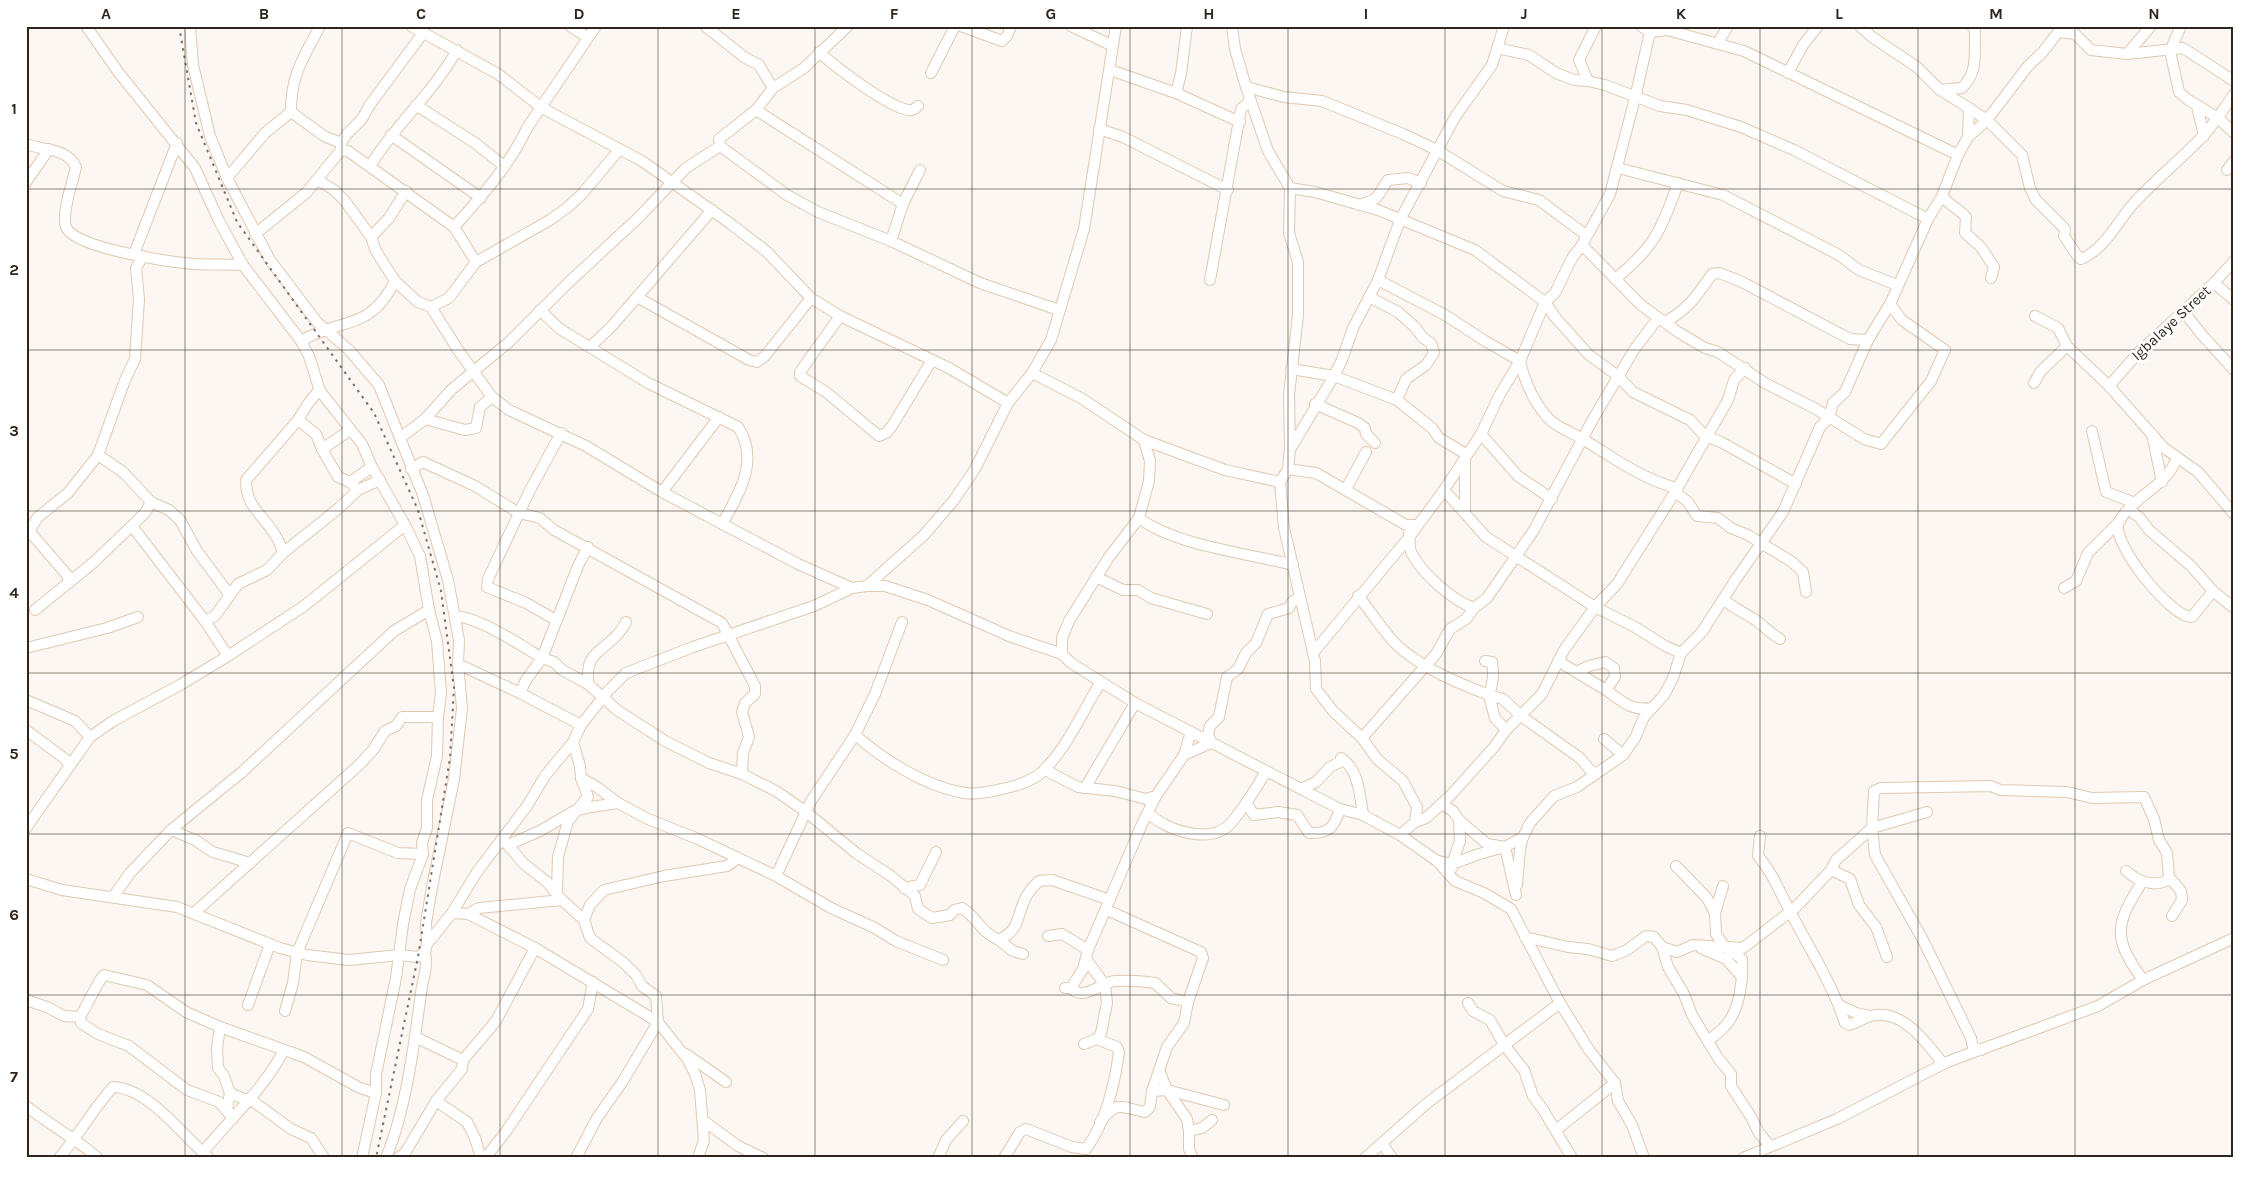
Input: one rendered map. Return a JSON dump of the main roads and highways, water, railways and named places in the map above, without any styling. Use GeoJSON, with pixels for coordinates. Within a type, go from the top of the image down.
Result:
{"type":"FeatureCollection","features":[{"type":"Feature","properties":{"kind":"railway"},"geometry":{"type":"LineString","coordinates":[[179,26],[196,123],[237,222],[374,413],[418,510],[441,591],[454,688],[450,758],[418,957],[376,1158]]}}]}
